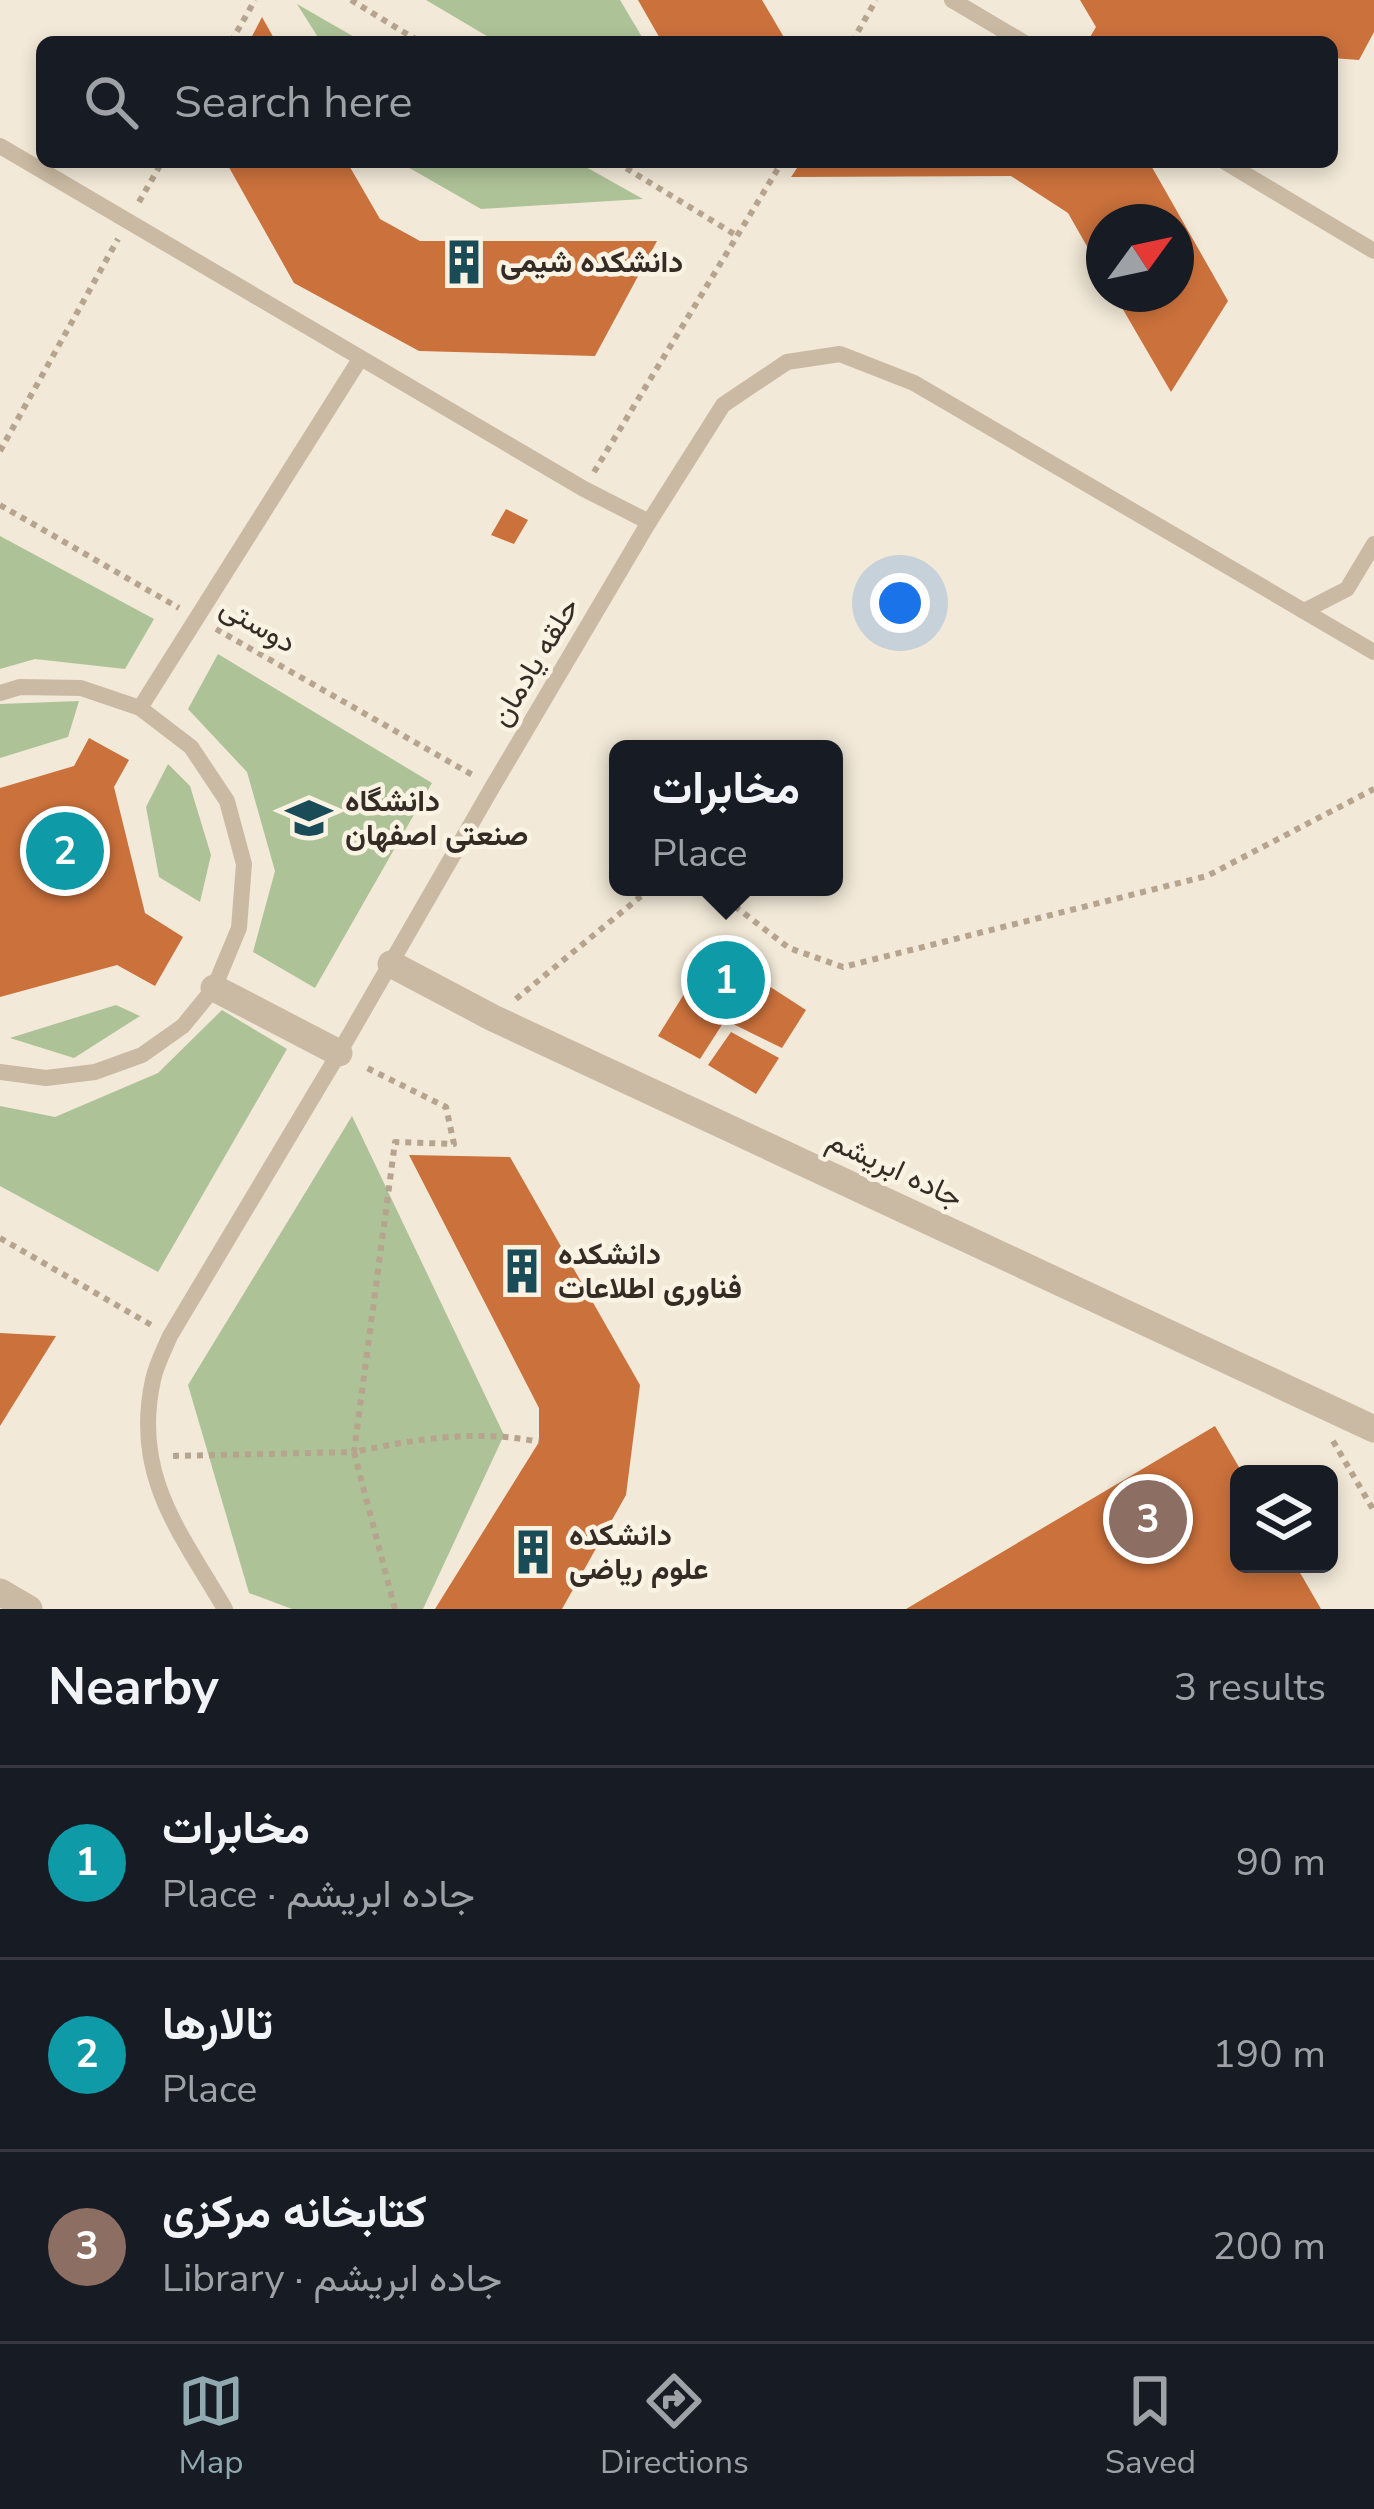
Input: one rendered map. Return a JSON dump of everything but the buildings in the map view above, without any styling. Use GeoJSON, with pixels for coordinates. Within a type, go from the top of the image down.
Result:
{"type":"FeatureCollection","features":[{"type":"Feature","properties":{"kind":"street","name":"جاده ابریشم"},"geometry":{"type":"LineString","coordinates":[[391,964],[493,1018],[1374,1430]]}},
{"type":"Feature","properties":{"kind":"street"},"geometry":{"type":"LineString","coordinates":[[214,988],[339,1054]]}},
{"type":"Feature","properties":{"kind":"street"},"geometry":{"type":"LineString","coordinates":[[0,1592],[29,1609]]}},
{"type":"Feature","properties":{"kind":"lane"},"geometry":{"type":"LineString","coordinates":[[952,0],[1013,36]]}},
{"type":"Feature","properties":{"kind":"lane"},"geometry":{"type":"LineString","coordinates":[[0,146],[36,167]]}},
{"type":"Feature","properties":{"kind":"lane"},"geometry":{"type":"LineString","coordinates":[[38,168],[649,523]]}},
{"type":"Feature","properties":{"kind":"lane"},"geometry":{"type":"LineString","coordinates":[[1235,168],[1374,251]]}},
{"type":"Feature","properties":{"kind":"lane","name":"حلقه یادمان"},"geometry":{"type":"LineString","coordinates":[[225,1609],[160,1498],[150,1456],[147,1439],[153,1378],[170,1336],[649,523],[723,406],[787,362],[840,354],[914,383],[1374,652]]}},
{"type":"Feature","properties":{"kind":"lane"},"geometry":{"type":"LineString","coordinates":[[140,708],[360,358]]}},
{"type":"Feature","properties":{"kind":"lane"},"geometry":{"type":"LineString","coordinates":[[1304,611],[1347,590],[1374,544]]}},
{"type":"Feature","properties":{"kind":"lane"},"geometry":{"type":"LineString","coordinates":[[0,693],[20,687],[81,688],[140,708],[191,747],[227,801],[244,864],[239,928],[214,988],[182,1026],[142,1055],[95,1072],[46,1078],[0,1072]]}},
{"type":"Feature","properties":{"kind":"path"},"geometry":{"type":"LineString","coordinates":[[234,36],[255,0]]}},
{"type":"Feature","properties":{"kind":"path"},"geometry":{"type":"LineString","coordinates":[[351,0],[410,36]]}},
{"type":"Feature","properties":{"kind":"path"},"geometry":{"type":"LineString","coordinates":[[855,36],[876,0]]}},
{"type":"Feature","properties":{"kind":"path"},"geometry":{"type":"LineString","coordinates":[[0,451],[159,168]]}},
{"type":"Feature","properties":{"kind":"path"},"geometry":{"type":"LineString","coordinates":[[626,168],[739,237]]}},
{"type":"Feature","properties":{"kind":"path"},"geometry":{"type":"LineString","coordinates":[[584,489],[779,168]]}},
{"type":"Feature","properties":{"kind":"path","name":"دوستی"},"geometry":{"type":"LineString","coordinates":[[0,505],[493,786]]}},
{"type":"Feature","properties":{"kind":"path"},"geometry":{"type":"LineString","coordinates":[[715,896],[789,948],[843,967],[1207,876],[1374,789]]}},
{"type":"Feature","properties":{"kind":"path"},"geometry":{"type":"LineString","coordinates":[[493,1018],[642,896]]}},
{"type":"Feature","properties":{"kind":"path"},"geometry":{"type":"LineString","coordinates":[[339,1054],[446,1107],[454,1144],[395,1142],[354,1452],[395,1609]]}},
{"type":"Feature","properties":{"kind":"path"},"geometry":{"type":"LineString","coordinates":[[0,1238],[170,1336]]}},
{"type":"Feature","properties":{"kind":"path"},"geometry":{"type":"LineString","coordinates":[[1306,1397],[1374,1511]]}},
{"type":"Feature","properties":{"kind":"path"},"geometry":{"type":"LineString","coordinates":[[150,1456],[354,1452],[410,1440],[504,1435],[538,1442]]}},
{"type":"Feature","properties":{"kind":"green space"},"geometry":{"type":"Polygon","coordinates":[[[426,0],[620,0],[641,36],[487,36],[426,0]]]}},
{"type":"Feature","properties":{"kind":"green space"},"geometry":{"type":"Polygon","coordinates":[[[297,4],[353,36],[317,36],[297,4]]]}},
{"type":"Feature","properties":{"kind":"green space"},"geometry":{"type":"Polygon","coordinates":[[[409,168],[588,168],[643,199],[481,209],[409,168]]]}},
{"type":"Feature","properties":{"kind":"green space"},"geometry":{"type":"Polygon","coordinates":[[[0,536],[154,619],[125,669],[35,659],[0,669],[0,536]]]}},
{"type":"Feature","properties":{"kind":"green space"},"geometry":{"type":"Polygon","coordinates":[[[218,654],[432,783],[315,988],[253,952],[275,871],[247,772],[188,709],[218,654]]]}},
{"type":"Feature","properties":{"kind":"green space"},"geometry":{"type":"Polygon","coordinates":[[[79,701],[68,737],[0,758],[0,704],[79,701]]]}},
{"type":"Feature","properties":{"kind":"green space"},"geometry":{"type":"Polygon","coordinates":[[[168,764],[190,786],[211,855],[200,902],[159,877],[146,807],[168,764]]]}},
{"type":"Feature","properties":{"kind":"green space"},"geometry":{"type":"Polygon","coordinates":[[[116,1005],[140,1016],[74,1058],[10,1038],[116,1005]]]}},
{"type":"Feature","properties":{"kind":"green space"},"geometry":{"type":"Polygon","coordinates":[[[222,1010],[287,1049],[158,1272],[0,1186],[0,1106],[55,1117],[158,1073],[222,1010]]]}},
{"type":"Feature","properties":{"kind":"green space"},"geometry":{"type":"Polygon","coordinates":[[[352,1116],[504,1435],[423,1609],[292,1609],[249,1593],[188,1385],[352,1116]]]}},
{"type":"Feature","properties":{"kind":"place","name":"دانشکده شیمی"},"geometry":{"type":"Point","coordinates":[464,262]}},
{"type":"Feature","properties":{"kind":"place","name":"دانشگاه صنعتی اصفهان"},"geometry":{"type":"Point","coordinates":[309,818]}},
{"type":"Feature","properties":{"kind":"place","name":"تالارها"},"geometry":{"type":"Point","coordinates":[65,851]}},
{"type":"Feature","properties":{"kind":"place","name":"مخابرات"},"geometry":{"type":"Point","coordinates":[726,980]}},
{"type":"Feature","properties":{"kind":"place","name":"دانشکده فناوری اطلاعات"},"geometry":{"type":"Point","coordinates":[522,1271]}},
{"type":"Feature","properties":{"kind":"place","name":"کتابخانه مرکزی"},"geometry":{"type":"Point","coordinates":[1148,1519]}},
{"type":"Feature","properties":{"kind":"place","name":"دانشکده علوم ریاضی"},"geometry":{"type":"Point","coordinates":[533,1552]}}]}
